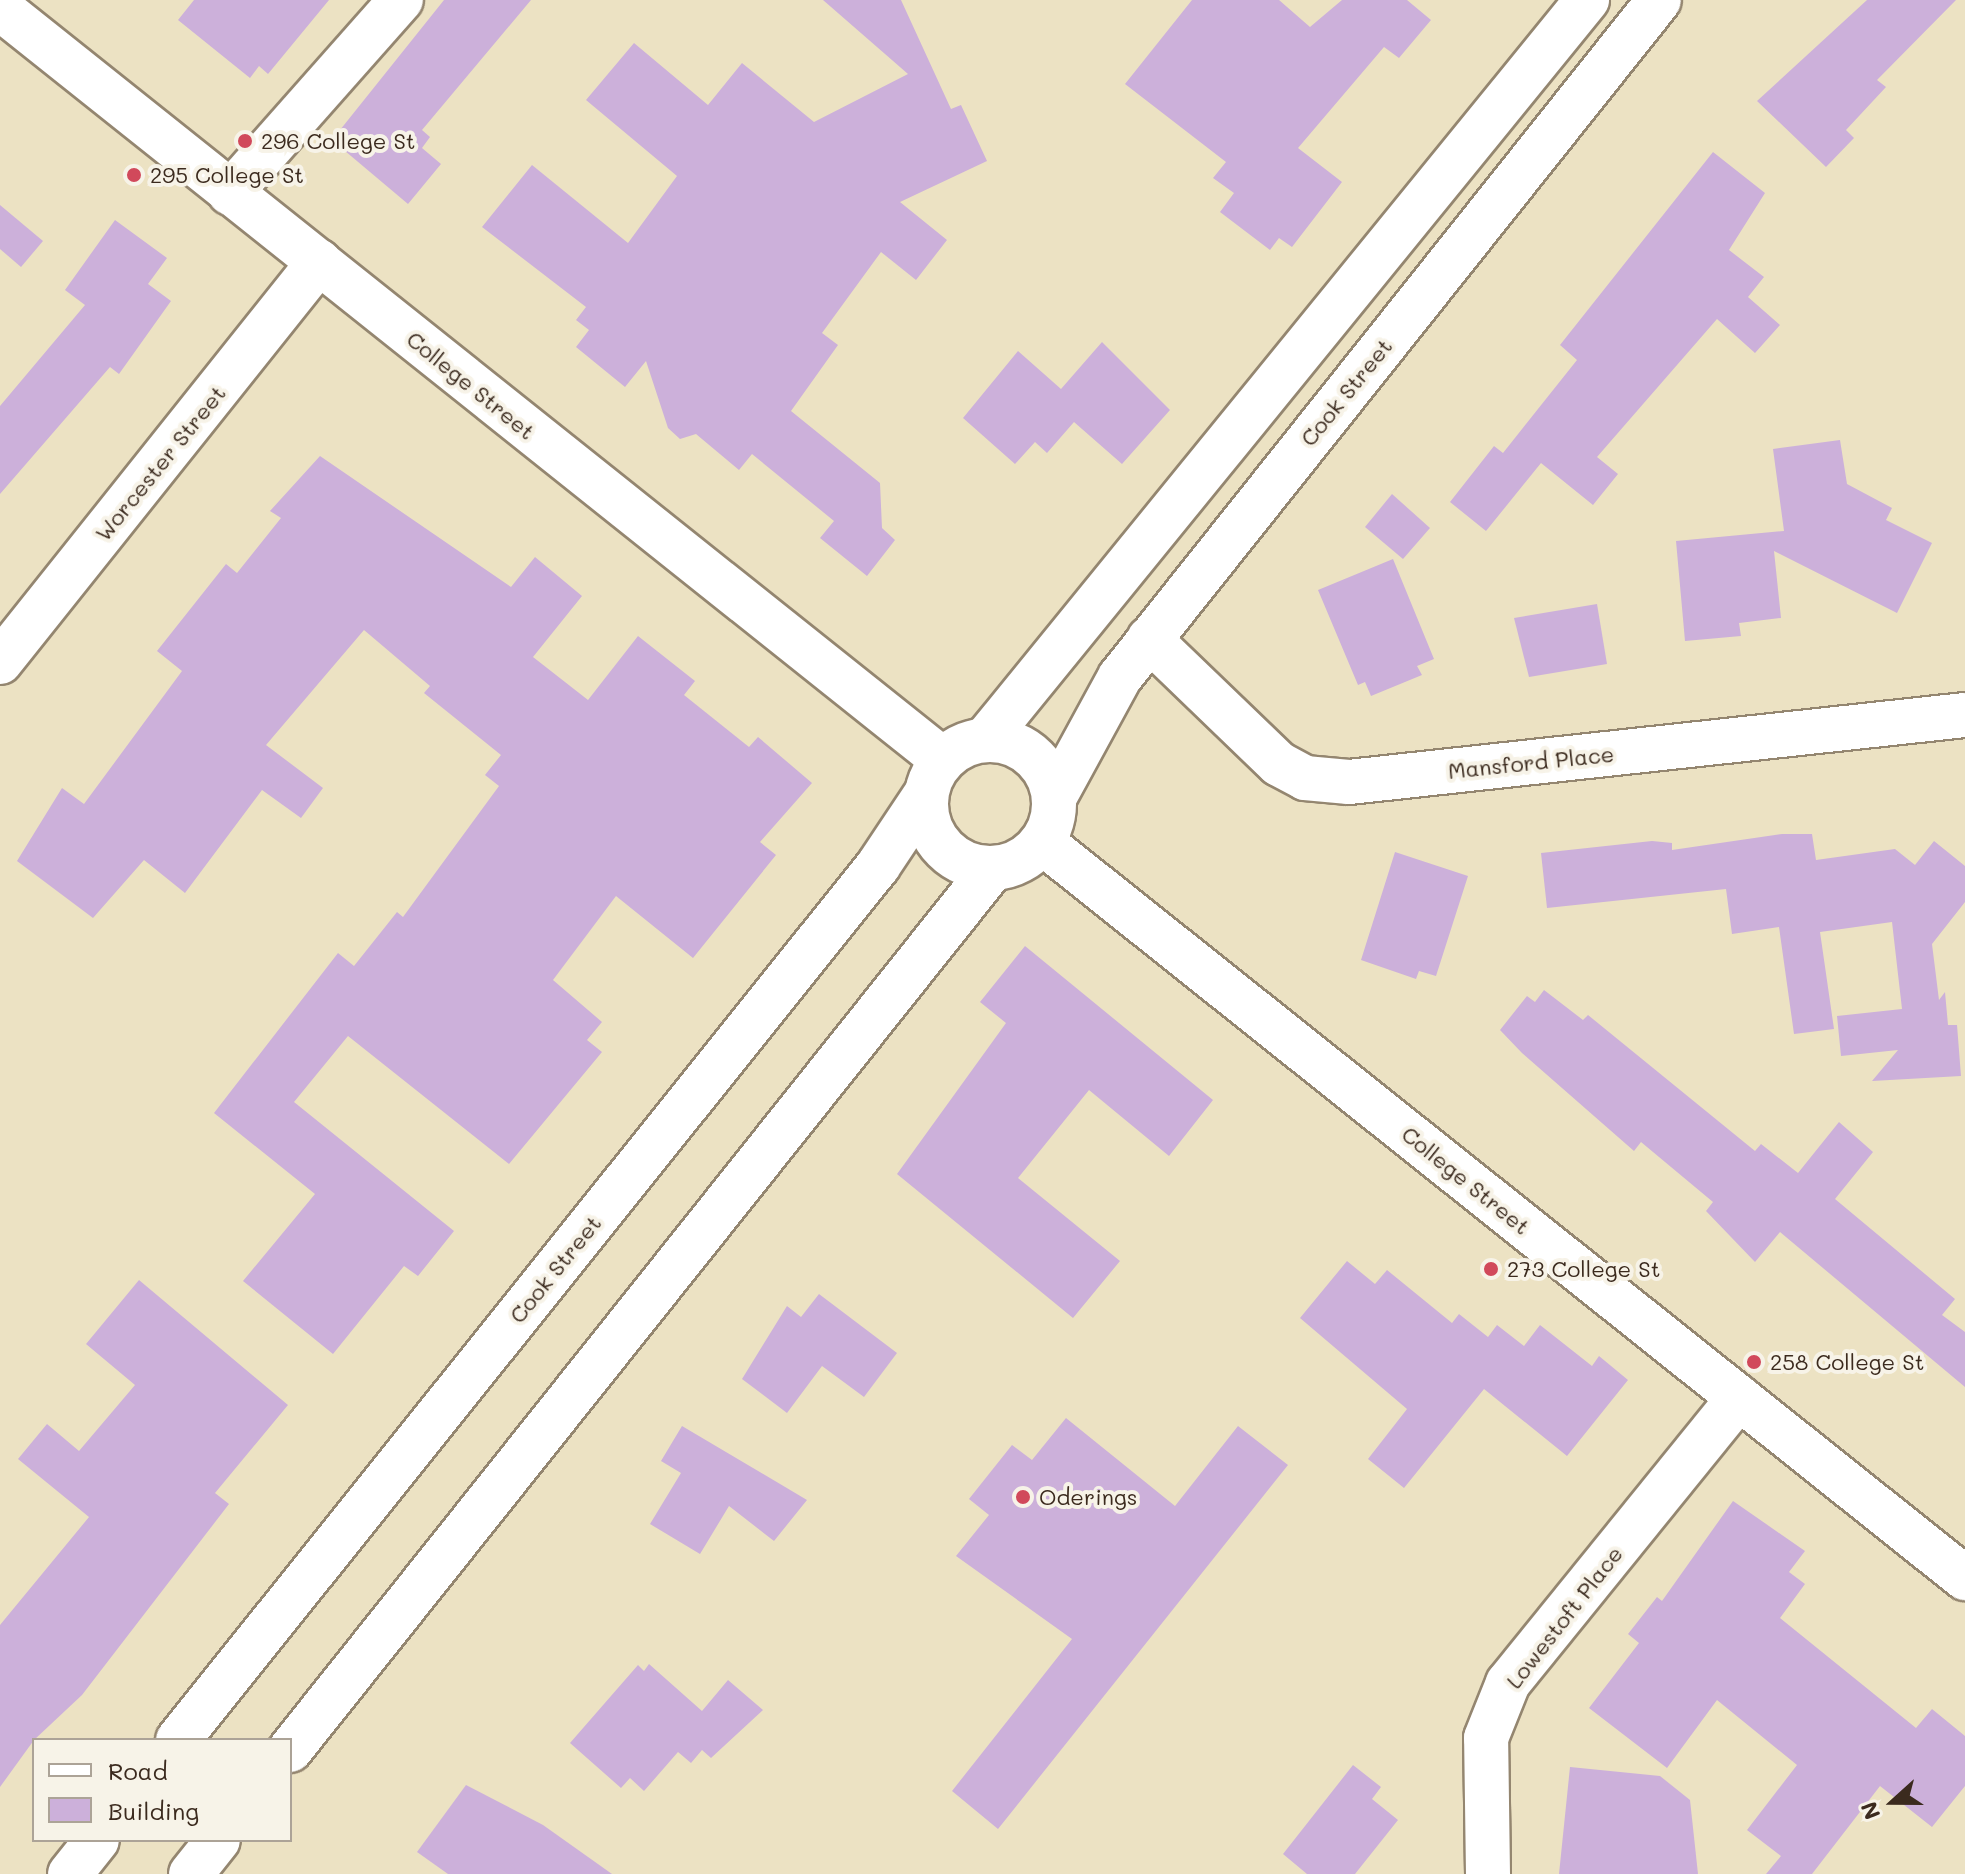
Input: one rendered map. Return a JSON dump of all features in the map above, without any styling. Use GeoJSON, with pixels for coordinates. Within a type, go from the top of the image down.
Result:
{"type":"FeatureCollection","features":[{"type":"Feature","properties":{"kind":"street"},"geometry":{"type":"LineString","coordinates":[[230,193],[401,0]]}},
{"type":"Feature","properties":{"kind":"street"},"geometry":{"type":"LineString","coordinates":[[985,740],[1022,749],[1038,762],[1054,798],[1042,842],[1020,861],[992,869],[974,867],[942,848],[934,777],[985,740],[1145,550],[1587,0]]}},
{"type":"Feature","properties":{"kind":"street","name":"Cook Street"},"geometry":{"type":"LineString","coordinates":[[1054,798],[1149,639],[1659,0]]}},
{"type":"Feature","properties":{"kind":"street","name":"College Street"},"geometry":{"type":"LineString","coordinates":[[0,8],[319,262],[934,777]]}},
{"type":"Feature","properties":{"kind":"street","name":"Worcester Street"},"geometry":{"type":"LineString","coordinates":[[0,662],[319,262]]}},
{"type":"Feature","properties":{"kind":"street"},"geometry":{"type":"LineString","coordinates":[[1145,550],[1190,589]]}},
{"type":"Feature","properties":{"kind":"street","name":"Mansford Place"},"geometry":{"type":"LineString","coordinates":[[1149,639],[1279,764],[1320,780],[1965,715]]}},
{"type":"Feature","properties":{"kind":"street","name":"Cook Street"},"geometry":{"type":"LineString","coordinates":[[180,1738],[878,866],[934,777]]}},
{"type":"Feature","properties":{"kind":"street","name":"College Street"},"geometry":{"type":"LineString","coordinates":[[1042,842],[1965,1578]]}},
{"type":"Feature","properties":{"kind":"street"},"geometry":{"type":"LineString","coordinates":[[292,1747],[992,869]]}},
{"type":"Feature","properties":{"kind":"street","name":"Lowestoft Place"},"geometry":{"type":"LineString","coordinates":[[1488,1874],[1486,1738],[1508,1683],[1739,1398]]}},
{"type":"Feature","properties":{"kind":"street"},"geometry":{"type":"LineString","coordinates":[[70,1874],[95,1842]]}},
{"type":"Feature","properties":{"kind":"street"},"geometry":{"type":"LineString","coordinates":[[191,1874],[216,1842]]}},
{"type":"Feature","properties":{"kind":"building"},"geometry":{"type":"Polygon","coordinates":[[[194,0],[329,0],[268,74],[259,66],[250,78],[178,20],[194,0]]]}},
{"type":"Feature","properties":{"kind":"building"},"geometry":{"type":"Polygon","coordinates":[[[444,0],[531,0],[422,130],[430,137],[422,148],[441,164],[408,204],[332,140],[444,0]]]}},
{"type":"Feature","properties":{"kind":"building"},"geometry":{"type":"Polygon","coordinates":[[[823,0],[901,0],[951,109],[961,105],[987,161],[900,202],[947,240],[916,280],[881,252],[822,333],[838,345],[791,411],[880,483],[882,528],[895,540],[867,576],[820,538],[834,521],[752,454],[739,470],[696,434],[680,439],[668,428],[646,361],[625,387],[576,347],[589,330],[576,320],[586,307],[482,227],[532,165],[628,243],[677,176],[586,100],[634,43],[708,105],[742,63],[814,122],[908,74],[823,0]]]}},
{"type":"Feature","properties":{"kind":"building"},"geometry":{"type":"Polygon","coordinates":[[[1192,0],[1279,0],[1310,27],[1342,0],[1407,0],[1431,20],[1399,58],[1384,47],[1298,148],[1342,182],[1292,247],[1279,238],[1270,250],[1220,212],[1234,193],[1213,178],[1226,162],[1125,84],[1192,0]]]}},
{"type":"Feature","properties":{"kind":"building"},"geometry":{"type":"Polygon","coordinates":[[[1867,0],[1956,0],[1877,80],[1886,87],[1846,130],[1854,138],[1826,167],[1757,101],[1867,0]]]}},
{"type":"Feature","properties":{"kind":"building"},"geometry":{"type":"Polygon","coordinates":[[[1713,152],[1765,193],[1729,250],[1764,277],[1748,297],[1780,325],[1755,353],[1717,319],[1597,457],[1618,474],[1593,505],[1541,463],[1486,531],[1450,502],[1494,446],[1503,453],[1577,360],[1560,345],[1713,152]]]}},
{"type":"Feature","properties":{"kind":"building"},"geometry":{"type":"Polygon","coordinates":[[[0,205],[43,241],[21,267],[0,249],[0,205]]]}},
{"type":"Feature","properties":{"kind":"building"},"geometry":{"type":"Polygon","coordinates":[[[115,220],[167,258],[148,284],[171,301],[119,374],[110,367],[0,494],[0,406],[85,305],[65,290],[115,220]]]}},
{"type":"Feature","properties":{"kind":"building"},"geometry":{"type":"Polygon","coordinates":[[[1102,342],[1170,410],[1122,464],[1074,422],[1047,453],[1035,442],[1015,464],[963,418],[1018,351],[1061,389],[1102,342]]]}},
{"type":"Feature","properties":{"kind":"building"},"geometry":{"type":"Polygon","coordinates":[[[1840,440],[1847,484],[1892,508],[1886,520],[1932,543],[1897,613],[1774,551],[1781,618],[1739,623],[1741,636],[1685,641],[1676,541],[1784,531],[1773,449],[1840,440]]]}},
{"type":"Feature","properties":{"kind":"building"},"geometry":{"type":"Polygon","coordinates":[[[320,456],[511,587],[535,557],[582,596],[533,657],[588,700],[638,636],[695,681],[684,695],[749,747],[758,737],[812,783],[760,842],[776,855],[693,958],[616,896],[553,980],[602,1022],[587,1040],[602,1052],[509,1164],[348,1036],[294,1102],[454,1231],[418,1276],[404,1266],[333,1354],[243,1281],[315,1194],[214,1113],[338,953],[354,966],[397,912],[403,917],[499,786],[485,775],[501,755],[424,693],[430,686],[364,630],[266,745],[323,788],[301,818],[262,790],[185,893],[144,860],[93,918],[17,861],[62,788],[84,804],[182,671],[157,651],[226,564],[237,573],[281,518],[270,511],[320,456]]]}},
{"type":"Feature","properties":{"kind":"building"},"geometry":{"type":"Polygon","coordinates":[[[1392,494],[1430,528],[1403,559],[1365,527],[1392,494]]]}},
{"type":"Feature","properties":{"kind":"building"},"geometry":{"type":"Polygon","coordinates":[[[1393,559],[1434,659],[1417,666],[1422,675],[1371,696],[1365,682],[1358,685],[1318,590],[1393,559]]]}},
{"type":"Feature","properties":{"kind":"building"},"geometry":{"type":"Polygon","coordinates":[[[1597,604],[1607,664],[1529,677],[1514,618],[1597,604]]]}},
{"type":"Feature","properties":{"kind":"building"},"geometry":{"type":"Polygon","coordinates":[[[1782,834],[1812,834],[1816,860],[1895,849],[1915,865],[1934,841],[1965,866],[1965,902],[1932,944],[1939,1000],[1945,992],[1948,1025],[1957,1025],[1961,1076],[1872,1081],[1898,1050],[1841,1056],[1837,1016],[1902,1009],[1892,922],[1820,932],[1834,1029],[1794,1034],[1779,927],[1732,934],[1726,889],[1547,908],[1541,853],[1652,841],[1672,843],[1672,850],[1782,834]]]}},
{"type":"Feature","properties":{"kind":"building"},"geometry":{"type":"Polygon","coordinates":[[[1395,852],[1468,876],[1436,976],[1419,971],[1416,979],[1361,960],[1395,852]]]}},
{"type":"Feature","properties":{"kind":"building"},"geometry":{"type":"Polygon","coordinates":[[[1025,946],[1213,1100],[1169,1156],[1089,1090],[1018,1178],[1120,1261],[1073,1318],[897,1174],[1006,1023],[980,1002],[1025,946]]]}},
{"type":"Feature","properties":{"kind":"building"},"geometry":{"type":"Polygon","coordinates":[[[1544,990],[1583,1020],[1588,1015],[1755,1151],[1761,1144],[1798,1173],[1839,1122],[1873,1152],[1835,1199],[1955,1299],[1942,1315],[1965,1332],[1965,1387],[1780,1232],[1755,1262],[1706,1211],[1713,1202],[1641,1142],[1634,1151],[1522,1053],[1500,1030],[1527,996],[1535,1002],[1544,990]]]}},
{"type":"Feature","properties":{"kind":"building"},"geometry":{"type":"Polygon","coordinates":[[[1347,1261],[1375,1284],[1387,1270],[1452,1323],[1459,1314],[1488,1337],[1497,1325],[1524,1346],[1540,1325],[1592,1366],[1599,1356],[1628,1380],[1567,1456],[1484,1389],[1404,1488],[1368,1459],[1407,1409],[1300,1318],[1347,1261]]]}},
{"type":"Feature","properties":{"kind":"building"},"geometry":{"type":"Polygon","coordinates":[[[139,1280],[288,1405],[215,1493],[229,1504],[82,1695],[36,1738],[32,1738],[32,1743],[0,1787],[0,1625],[89,1517],[18,1459],[47,1424],[79,1451],[135,1385],[86,1344],[139,1280]]]}},
{"type":"Feature","properties":{"kind":"building"},"geometry":{"type":"Polygon","coordinates":[[[819,1294],[897,1353],[864,1397],[822,1366],[787,1413],[742,1379],[787,1306],[801,1317],[819,1294]]]}},
{"type":"Feature","properties":{"kind":"building"},"geometry":{"type":"Polygon","coordinates":[[[1066,1418],[1175,1506],[1238,1426],[1288,1465],[998,1829],[952,1791],[1072,1639],[956,1556],[989,1515],[969,1499],[1012,1445],[1032,1460],[1066,1418]]]}},
{"type":"Feature","properties":{"kind":"building"},"geometry":{"type":"Polygon","coordinates":[[[682,1426],[807,1500],[774,1541],[729,1506],[700,1554],[650,1524],[681,1473],[661,1461],[682,1426]]]}},
{"type":"Feature","properties":{"kind":"building"},"geometry":{"type":"Polygon","coordinates":[[[1733,1501],[1805,1551],[1789,1572],[1805,1584],[1780,1618],[1916,1728],[1932,1709],[1965,1736],[1965,1786],[1932,1827],[1880,1786],[1812,1874],[1766,1874],[1781,1856],[1747,1830],[1797,1765],[1717,1700],[1667,1768],[1589,1708],[1639,1643],[1628,1634],[1657,1597],[1662,1601],[1733,1501]]]}},
{"type":"Feature","properties":{"kind":"building"},"geometry":{"type":"Polygon","coordinates":[[[649,1664],[702,1711],[728,1680],[763,1710],[711,1758],[702,1750],[691,1763],[678,1752],[644,1791],[630,1778],[621,1788],[570,1743],[638,1665],[644,1671],[649,1664]]]}},
{"type":"Feature","properties":{"kind":"building"},"geometry":{"type":"Polygon","coordinates":[[[1353,1765],[1381,1787],[1372,1799],[1398,1820],[1355,1874],[1307,1874],[1283,1854],[1353,1765]]]}},
{"type":"Feature","properties":{"kind":"building"},"geometry":{"type":"Polygon","coordinates":[[[1570,1767],[1660,1776],[1690,1800],[1698,1874],[1559,1874],[1570,1767]]]}},
{"type":"Feature","properties":{"kind":"building"},"geometry":{"type":"Polygon","coordinates":[[[466,1785],[543,1825],[612,1874],[448,1874],[417,1852],[466,1785]]]}},
{"type":"Feature","properties":{"kind":"place","name":"296 College St"},"geometry":{"type":"Point","coordinates":[245,141]}},
{"type":"Feature","properties":{"kind":"place","name":"295 College St"},"geometry":{"type":"Point","coordinates":[134,175]}},
{"type":"Feature","properties":{"kind":"place","name":"273 College St"},"geometry":{"type":"Point","coordinates":[1491,1269]}},
{"type":"Feature","properties":{"kind":"place","name":"258 College St"},"geometry":{"type":"Point","coordinates":[1754,1362]}},
{"type":"Feature","properties":{"kind":"place","name":"Oderings"},"geometry":{"type":"Point","coordinates":[1023,1497]}}]}
